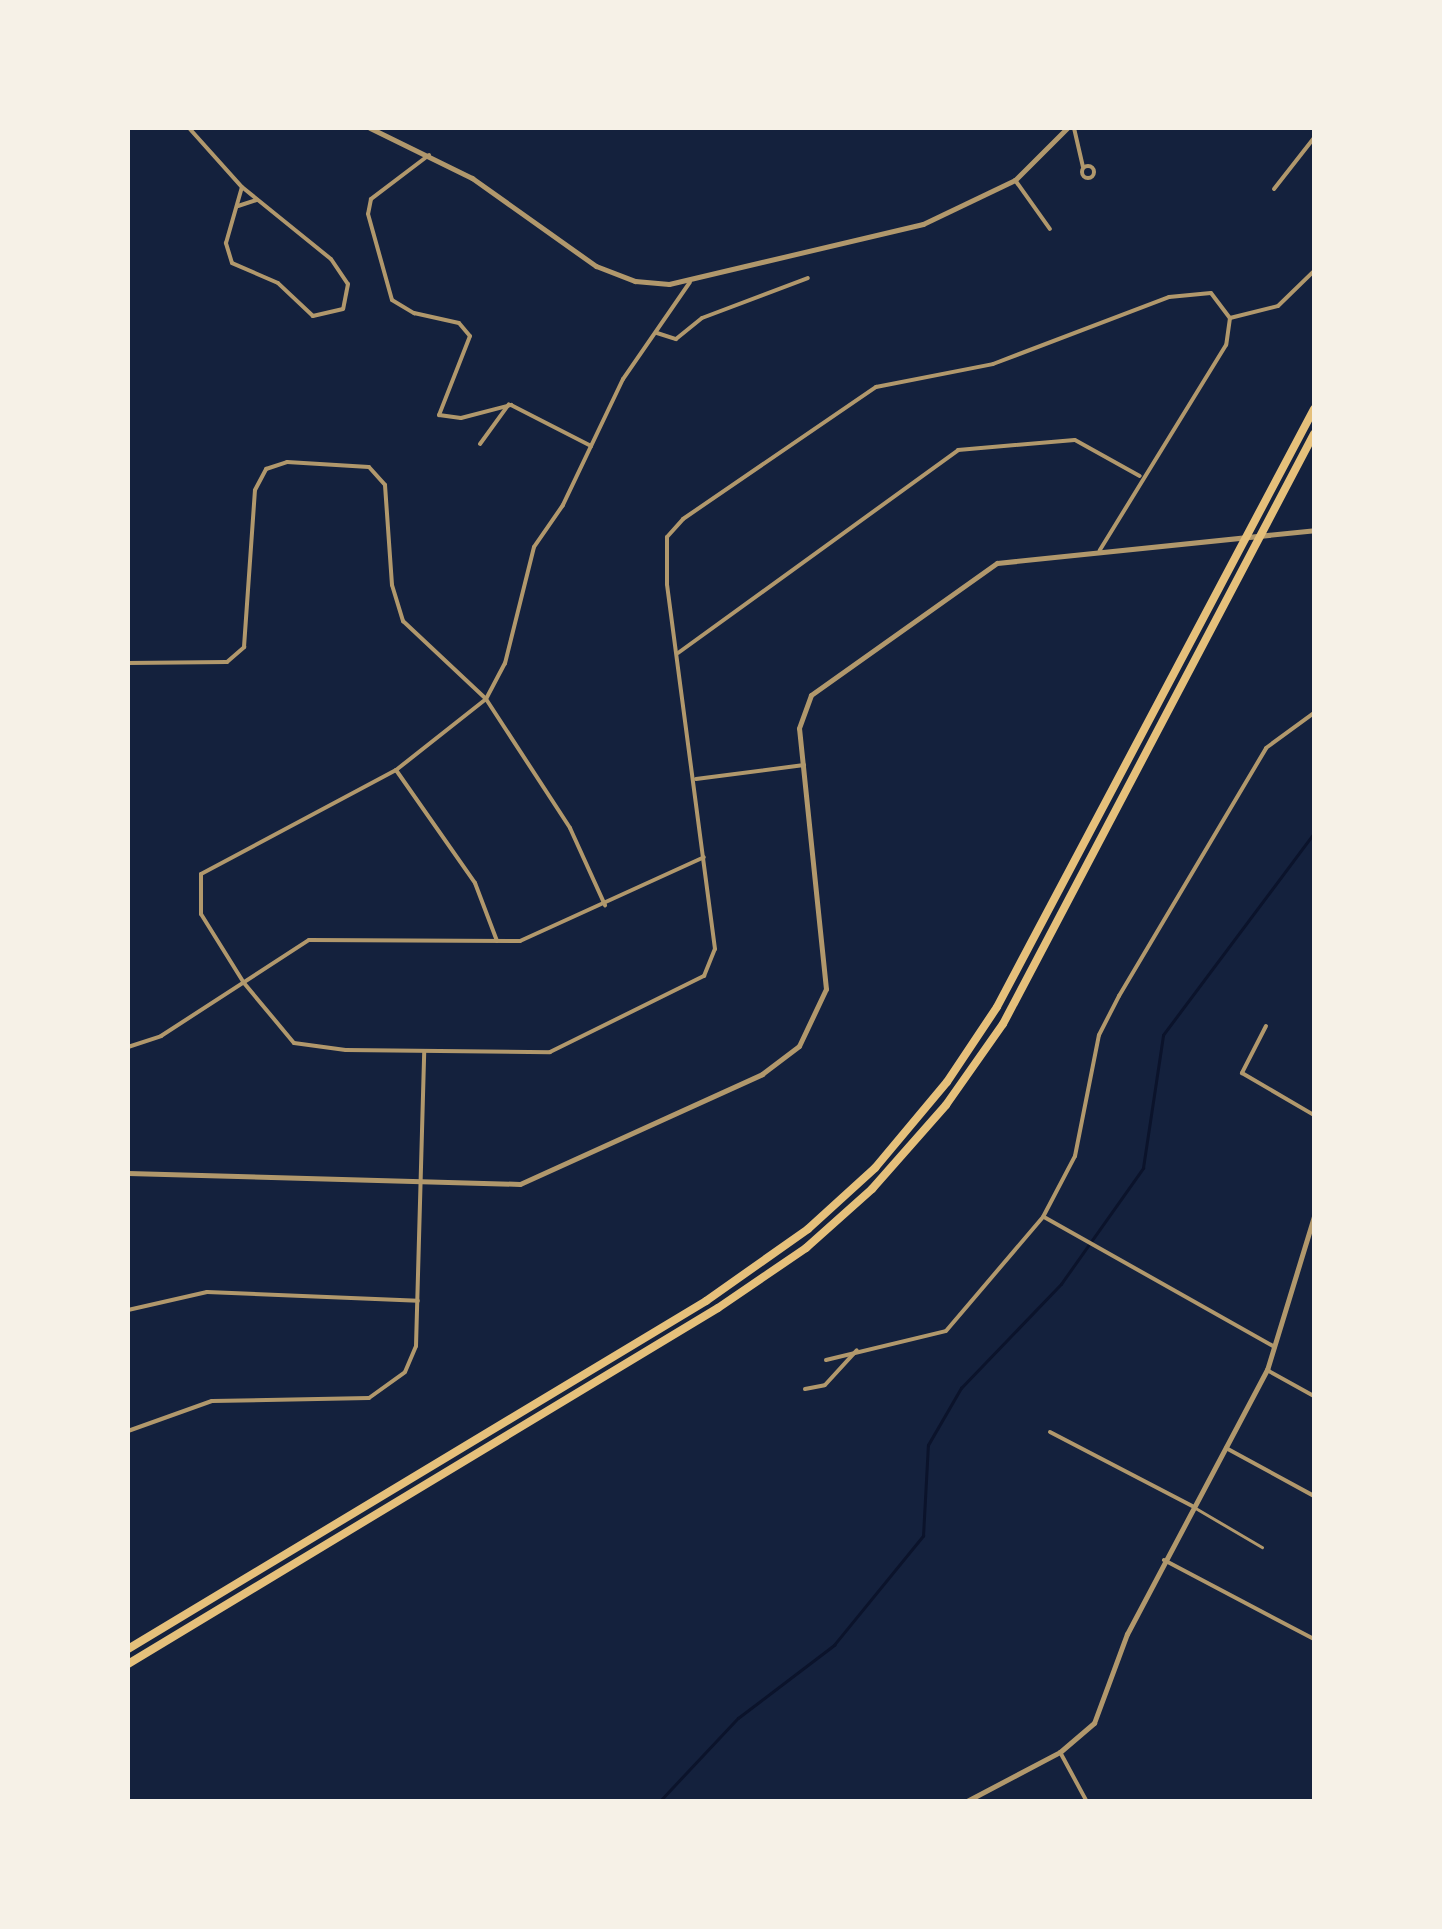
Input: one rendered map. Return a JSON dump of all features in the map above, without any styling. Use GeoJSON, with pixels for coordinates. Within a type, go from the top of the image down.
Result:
{"type":"FeatureCollection","features":[{"type":"Feature","properties":{"kind":"highway"},"geometry":{"type":"LineString","coordinates":[[128,1649],[723,1290],[808,1230],[874,1168],[947,1082],[998,1007],[1314,409]]}},
{"type":"Feature","properties":{"kind":"highway"},"geometry":{"type":"LineString","coordinates":[[128,1664],[718,1308],[806,1248],[872,1189],[946,1105],[1003,1024],[1314,434]]}},
{"type":"Feature","properties":{"kind":"street"},"geometry":{"type":"LineString","coordinates":[[188,128],[242,187],[346,278],[350,296],[338,313],[314,316],[278,283],[232,264],[226,242],[242,187]]}},
{"type":"Feature","properties":{"kind":"street"},"geometry":{"type":"LineString","coordinates":[[370,128],[429,154],[611,273],[652,283],[690,282],[894,234],[1015,180],[1067,128]]}},
{"type":"Feature","properties":{"kind":"street"},"geometry":{"type":"LineString","coordinates":[[1074,128],[1083,167]]}},
{"type":"Feature","properties":{"kind":"street"},"geometry":{"type":"LineString","coordinates":[[1274,188],[1314,138]]}},
{"type":"Feature","properties":{"kind":"street"},"geometry":{"type":"LineString","coordinates":[[128,150],[128,176]]}},
{"type":"Feature","properties":{"kind":"street"},"geometry":{"type":"LineString","coordinates":[[429,154],[368,206],[388,290],[400,306],[459,323],[470,336],[439,415],[461,418],[508,404],[591,446]]}},
{"type":"Feature","properties":{"kind":"street"},"geometry":{"type":"LineString","coordinates":[[1015,180],[1050,228]]}},
{"type":"Feature","properties":{"kind":"street"},"geometry":{"type":"LineString","coordinates":[[238,206],[257,200]]}},
{"type":"Feature","properties":{"kind":"street"},"geometry":{"type":"LineString","coordinates":[[1230,318],[1278,306],[1314,271]]}},
{"type":"Feature","properties":{"kind":"street"},"geometry":{"type":"LineString","coordinates":[[657,333],[676,339],[702,318],[808,278]]}},
{"type":"Feature","properties":{"kind":"street"},"geometry":{"type":"LineString","coordinates":[[690,282],[623,379],[591,446],[524,566],[505,663],[486,699],[396,770],[201,874],[201,914],[244,984],[281,1034],[302,1046],[424,1052],[550,1052],[704,976],[715,949],[667,537],[683,519],[876,387],[993,364],[1194,291],[1211,294],[1230,318],[1226,345],[1140,476],[1100,550]]}},
{"type":"Feature","properties":{"kind":"street"},"geometry":{"type":"LineString","coordinates":[[480,444],[508,404]]}},
{"type":"Feature","properties":{"kind":"street"},"geometry":{"type":"LineString","coordinates":[[678,652],[958,450],[1075,440],[1140,476]]}},
{"type":"Feature","properties":{"kind":"street"},"geometry":{"type":"LineString","coordinates":[[128,663],[228,662],[237,656],[250,632],[260,476],[278,463],[333,462],[369,467],[381,478],[398,612],[408,629],[486,699],[570,828],[606,905]]}},
{"type":"Feature","properties":{"kind":"street"},"geometry":{"type":"LineString","coordinates":[[128,1173],[494,1187],[548,1176],[762,1074],[799,1046],[823,1002],[827,970],[799,717],[811,695],[957,586],[997,563],[1314,530]]}},
{"type":"Feature","properties":{"kind":"street"},"geometry":{"type":"LineString","coordinates":[[826,1360],[946,1331],[1043,1217],[1076,1156],[1099,1035],[1119,996],[1266,748],[1314,714]]}},
{"type":"Feature","properties":{"kind":"street"},"geometry":{"type":"LineString","coordinates":[[696,779],[804,765]]}},
{"type":"Feature","properties":{"kind":"street"},"geometry":{"type":"LineString","coordinates":[[396,770],[476,883],[498,943]]}},
{"type":"Feature","properties":{"kind":"street"},"geometry":{"type":"LineString","coordinates":[[128,1047],[162,1036],[244,984],[294,946],[323,937],[498,943],[532,937],[705,857]]}},
{"type":"Feature","properties":{"kind":"street"},"geometry":{"type":"LineString","coordinates":[[1266,1026],[1242,1073],[1314,1115]]}},
{"type":"Feature","properties":{"kind":"street"},"geometry":{"type":"LineString","coordinates":[[128,1431],[212,1402],[368,1398],[411,1361],[418,1300],[424,1052]]}},
{"type":"Feature","properties":{"kind":"street"},"geometry":{"type":"LineString","coordinates":[[965,1802],[1060,1752],[1094,1723],[1164,1560],[1267,1370],[1314,1216]]}},
{"type":"Feature","properties":{"kind":"street"},"geometry":{"type":"LineString","coordinates":[[1043,1217],[1276,1347]]}},
{"type":"Feature","properties":{"kind":"street"},"geometry":{"type":"LineString","coordinates":[[128,1310],[207,1292],[418,1300]]}},
{"type":"Feature","properties":{"kind":"street"},"geometry":{"type":"LineString","coordinates":[[805,1390],[825,1385],[856,1350]]}},
{"type":"Feature","properties":{"kind":"street"},"geometry":{"type":"LineString","coordinates":[[1267,1370],[1314,1396]]}},
{"type":"Feature","properties":{"kind":"street"},"geometry":{"type":"LineString","coordinates":[[1050,1432],[1194,1507]]}},
{"type":"Feature","properties":{"kind":"street"},"geometry":{"type":"LineString","coordinates":[[1226,1448],[1314,1496]]}},
{"type":"Feature","properties":{"kind":"street"},"geometry":{"type":"LineString","coordinates":[[1164,1560],[1314,1639]]}},
{"type":"Feature","properties":{"kind":"street"},"geometry":{"type":"LineString","coordinates":[[1060,1752],[1088,1802]]}},
{"type":"Feature","properties":{"kind":"lane"},"geometry":{"type":"LineString","coordinates":[[1194,1507],[1262,1546]]}},
{"type":"Feature","properties":{"kind":"waterway"},"geometry":{"type":"LineString","coordinates":[[659,1802],[738,1718],[834,1645],[923,1536],[928,1445],[961,1388],[1061,1284],[1143,1168],[1163,1035],[1314,833]]}}]}
